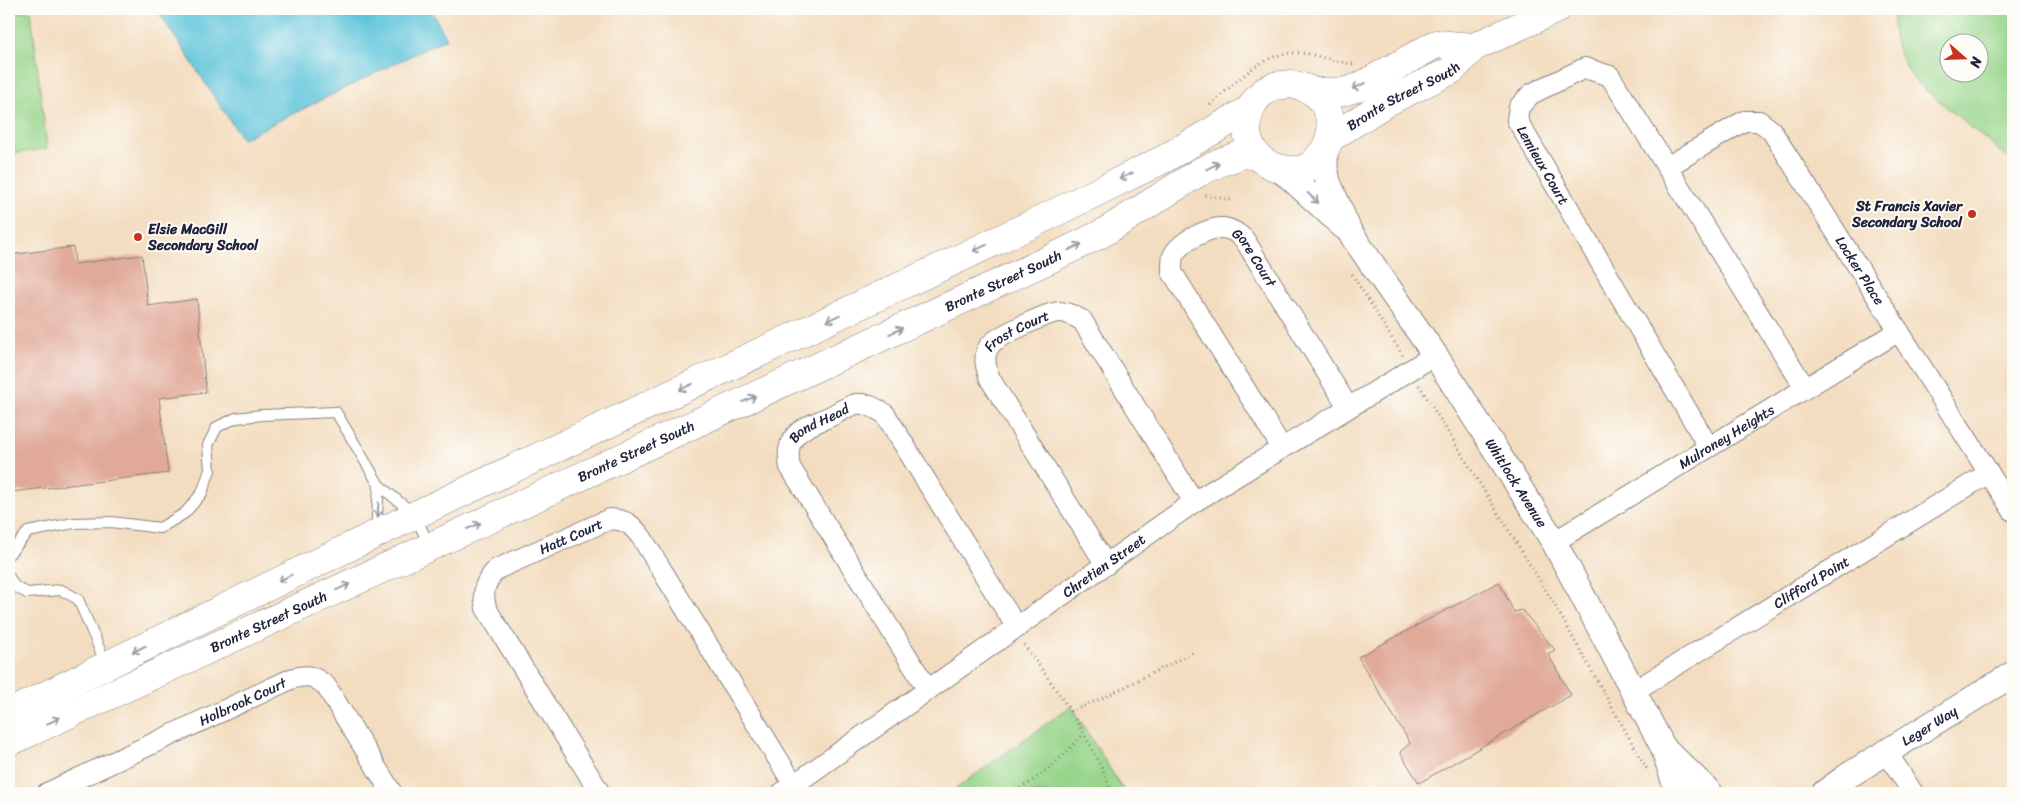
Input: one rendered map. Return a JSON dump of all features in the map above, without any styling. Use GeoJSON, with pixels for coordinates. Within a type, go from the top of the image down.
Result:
{"type":"FeatureCollection","features":[{"type":"Feature","properties":{"kind":"main road","name":"Bronte Street South"},"geometry":{"type":"LineString","coordinates":[[1327,144],[1387,102],[1452,70],[1474,47],[1557,9]]}},
{"type":"Feature","properties":{"kind":"main road","name":"Bronte Street South"},"geometry":{"type":"LineString","coordinates":[[1313,92],[1343,92],[1359,87],[1436,44],[1474,47]]}},
{"type":"Feature","properties":{"kind":"main road"},"geometry":{"type":"LineString","coordinates":[[1290,84],[1313,92],[1320,97],[1328,111],[1332,128],[1327,144],[1318,158],[1303,169],[1286,170],[1266,161],[1249,141],[1246,125],[1250,109],[1260,95],[1274,87],[1290,84]]}},
{"type":"Feature","properties":{"kind":"main road"},"geometry":{"type":"LineString","coordinates":[[9,713],[415,515],[1030,225],[1164,158],[1250,109]]}},
{"type":"Feature","properties":{"kind":"main road","name":"Bronte Street South"},"geometry":{"type":"LineString","coordinates":[[9,742],[1050,259],[1103,233],[1198,173],[1221,162],[1243,154],[1266,161]]}},
{"type":"Feature","properties":{"kind":"street","name":"Lemieux Court"},"geometry":{"type":"LineString","coordinates":[[1708,446],[1517,120],[1520,107],[1531,94],[1585,68],[1610,76],[1805,388]]}},
{"type":"Feature","properties":{"kind":"street","name":"Locker Place"},"geometry":{"type":"LineString","coordinates":[[1667,167],[1744,121],[1759,121],[1771,130],[2013,511]]}},
{"type":"Feature","properties":{"kind":"street","name":"Whitlock Avenue"},"geometry":{"type":"LineString","coordinates":[[1327,144],[1325,167],[1328,182],[1349,231],[1435,355],[1554,542],[1664,747],[1678,793]]}},
{"type":"Feature","properties":{"kind":"street","name":"Whitlock Avenue"},"geometry":{"type":"LineString","coordinates":[[1266,161],[1291,178],[1349,231]]}},
{"type":"Feature","properties":{"kind":"street","name":"Gore Court"},"geometry":{"type":"LineString","coordinates":[[1282,448],[1172,272],[1173,256],[1180,246],[1191,238],[1214,228],[1224,228],[1234,231],[1244,239],[1348,408]]}},
{"type":"Feature","properties":{"kind":"street","name":"Frost Court"},"geometry":{"type":"LineString","coordinates":[[1106,565],[990,379],[985,358],[990,346],[1001,337],[1048,315],[1060,312],[1082,320],[1194,502]]}},
{"type":"Feature","properties":{"kind":"street","name":"Mulroney Heights"},"geometry":{"type":"LineString","coordinates":[[1554,542],[1708,446],[1899,331]]}},
{"type":"Feature","properties":{"kind":"street","name":"Chretien Street"},"geometry":{"type":"LineString","coordinates":[[788,789],[928,690],[1020,637],[1106,565],[1194,502],[1435,355]]}},
{"type":"Feature","properties":{"kind":"street","name":"Bond Head"},"geometry":{"type":"LineString","coordinates":[[928,690],[790,467],[788,455],[790,443],[800,430],[857,404],[873,406],[885,414],[1020,637]]}},
{"type":"Feature","properties":{"kind":"street","name":"Clifford Point"},"geometry":{"type":"LineString","coordinates":[[1634,691],[1989,473]]}},
{"type":"Feature","properties":{"kind":"street","name":"Hatt Court"},"geometry":{"type":"LineString","coordinates":[[600,793],[486,608],[483,592],[489,578],[497,569],[610,519],[624,520],[634,527],[642,538],[788,789]]}},
{"type":"Feature","properties":{"kind":"street","name":"Leger Way"},"geometry":{"type":"LineString","coordinates":[[1824,793],[1846,776],[2013,674]]}},
{"type":"Feature","properties":{"kind":"street","name":"Holbrook Court"},"geometry":{"type":"LineString","coordinates":[[47,793],[291,679],[304,675],[316,678],[326,686],[392,793]]}},
{"type":"Feature","properties":{"kind":"street","name":"Whitlock Avenue"},"geometry":{"type":"LineString","coordinates":[[1664,747],[1710,793]]}},
{"type":"Feature","properties":{"kind":"street"},"geometry":{"type":"LineString","coordinates":[[1886,751],[1913,793]]}},
{"type":"Feature","properties":{"kind":"street","name":"Leger Way"},"geometry":{"type":"LineString","coordinates":[[1805,793],[1846,776]]}},
{"type":"Feature","properties":{"kind":"lane"},"geometry":{"type":"LineString","coordinates":[[9,554],[28,532],[74,523],[111,522],[160,528],[185,513],[202,492],[210,470],[208,445],[217,427],[236,418],[262,414],[336,412],[379,485],[415,515],[430,547]]}},
{"type":"Feature","properties":{"kind":"lane"},"geometry":{"type":"LineString","coordinates":[[376,534],[379,485]]}},
{"type":"Feature","properties":{"kind":"lane"},"geometry":{"type":"LineString","coordinates":[[9,577],[14,586],[27,593],[61,590],[78,599],[107,665]]}},
{"type":"Feature","properties":{"kind":"path"},"geometry":{"type":"LineString","coordinates":[[1350,272],[1553,602],[1650,774]]}},
{"type":"Feature","properties":{"kind":"path"},"geometry":{"type":"LineString","coordinates":[[1020,637],[1057,691],[1083,734],[1102,768],[1112,793]]}},
{"type":"Feature","properties":{"kind":"path"},"geometry":{"type":"LineString","coordinates":[[1070,712],[1194,652]]}},
{"type":"Feature","properties":{"kind":"path"},"geometry":{"type":"LineString","coordinates":[[1011,793],[1031,783],[1052,768],[1083,734]]}},
{"type":"Feature","properties":{"kind":"green space"},"geometry":{"type":"Polygon","coordinates":[[[1895,9],[2013,9],[2013,162],[1916,82],[1905,66],[1897,48],[1893,28],[1895,9]]]}},
{"type":"Feature","properties":{"kind":"green space"},"geometry":{"type":"Polygon","coordinates":[[[31,11],[47,149],[9,154],[9,13],[31,11]]]}},
{"type":"Feature","properties":{"kind":"green space"},"geometry":{"type":"Polygon","coordinates":[[[1071,706],[1125,793],[950,793],[1071,706]]]}},
{"type":"Feature","properties":{"kind":"water"},"geometry":{"type":"Polygon","coordinates":[[[163,9],[430,9],[447,38],[242,139],[158,11],[163,9]]]}},
{"type":"Feature","properties":{"kind":"building"},"geometry":{"type":"Polygon","coordinates":[[[73,247],[75,264],[142,255],[148,306],[197,299],[206,392],[159,398],[168,473],[12,492],[9,461],[9,255],[73,247]]]}},
{"type":"Feature","properties":{"kind":"building"},"geometry":{"type":"Polygon","coordinates":[[[1499,582],[1514,612],[1522,610],[1555,650],[1548,654],[1571,695],[1419,783],[1400,752],[1410,743],[1358,657],[1499,582]]]}},
{"type":"Feature","properties":{"kind":"place","name":"St Francis Xavier Secondary School"},"geometry":{"type":"Point","coordinates":[1972,214]}},
{"type":"Feature","properties":{"kind":"place","name":"Elsie MacGill Secondary School"},"geometry":{"type":"Point","coordinates":[138,237]}}]}
